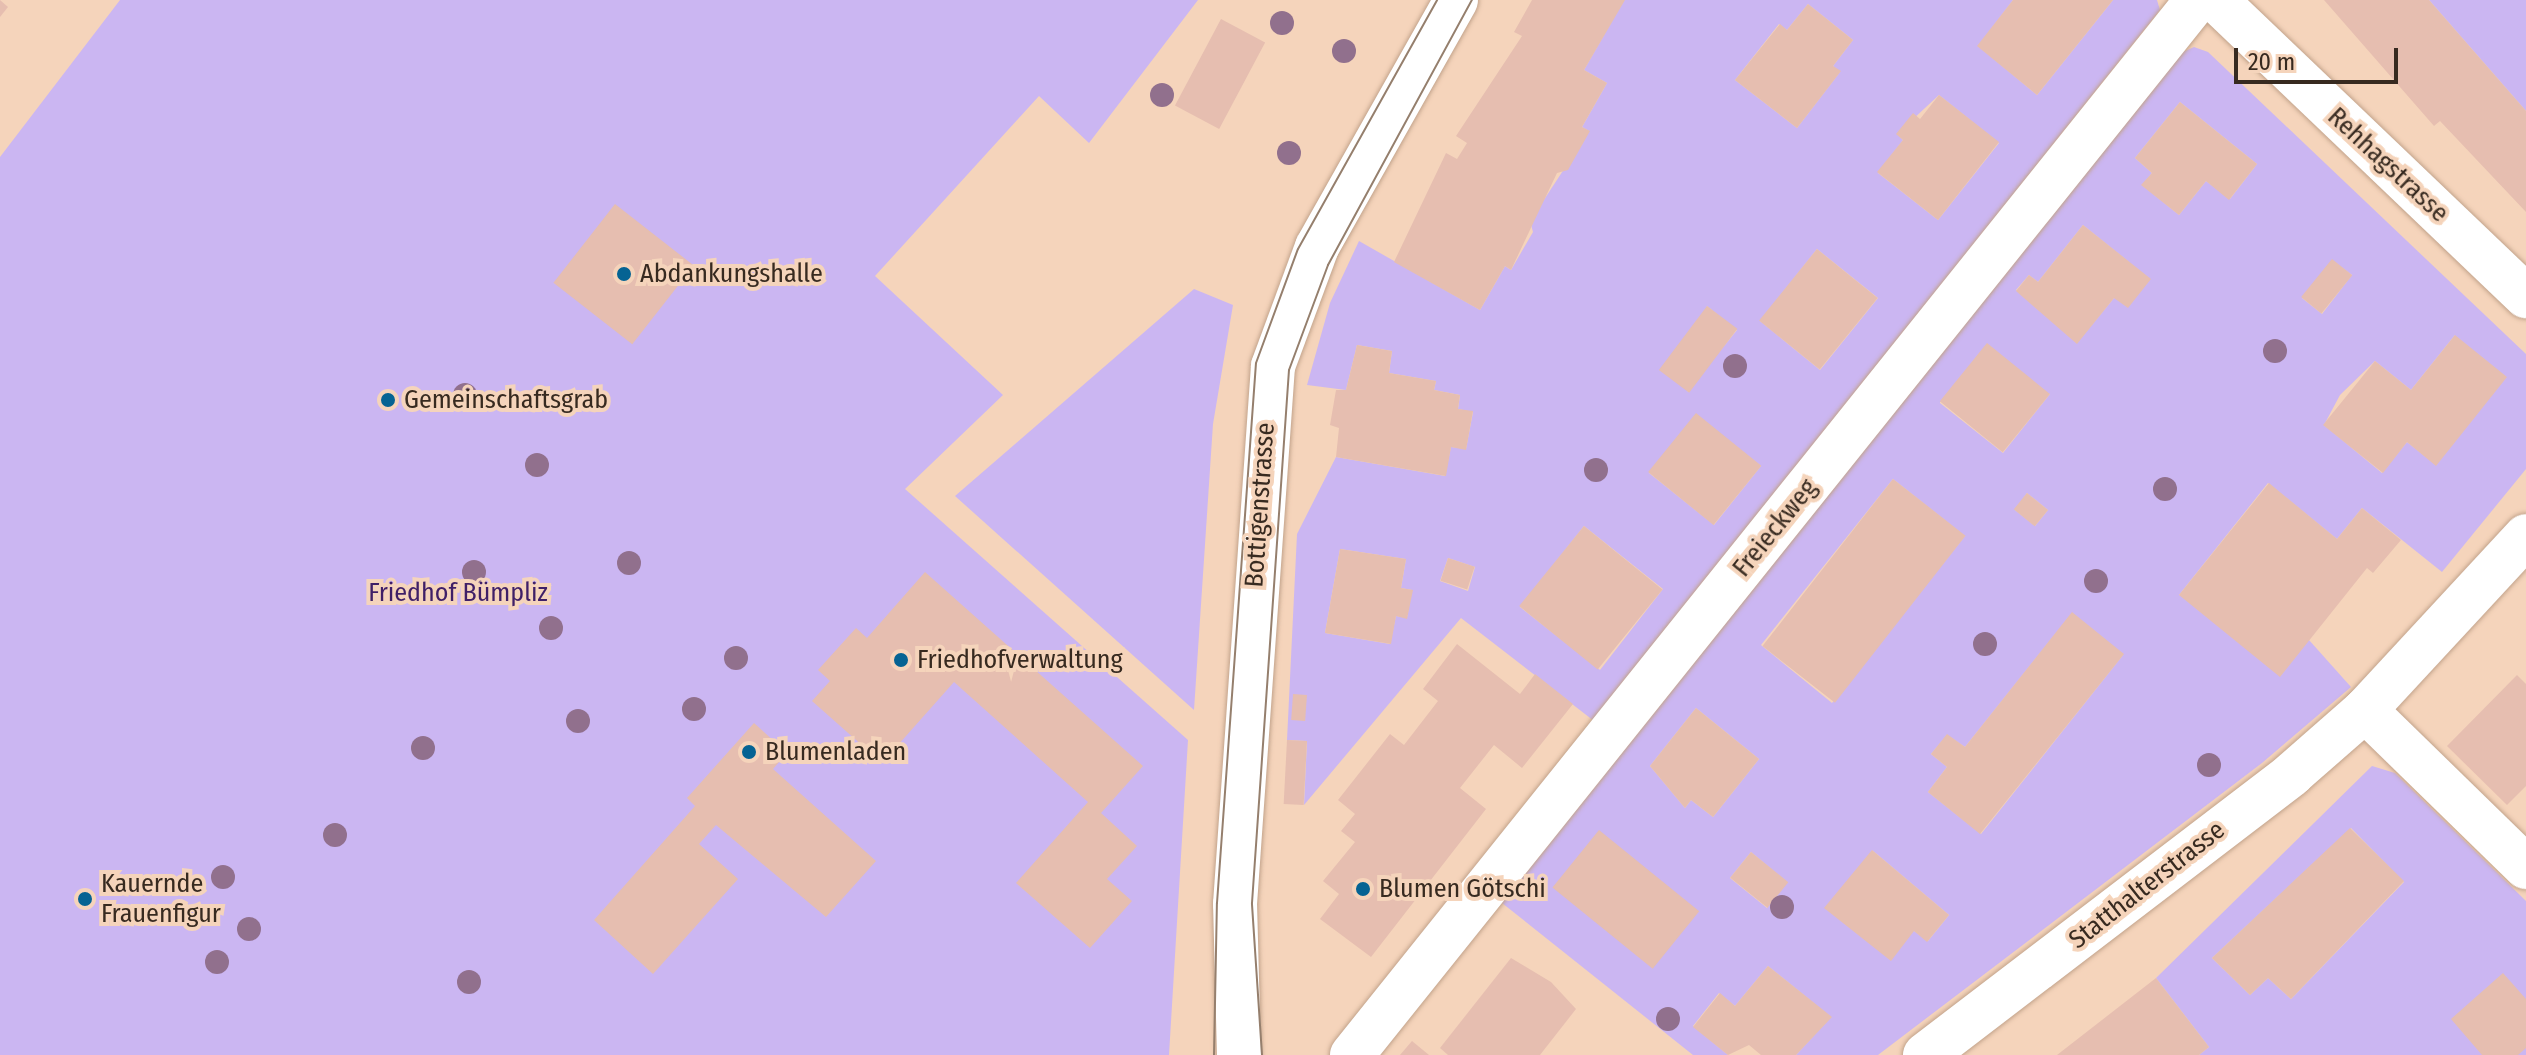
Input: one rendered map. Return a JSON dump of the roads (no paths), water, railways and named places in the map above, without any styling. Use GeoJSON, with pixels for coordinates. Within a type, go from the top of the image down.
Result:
{"type":"FeatureCollection","features":[{"type":"Feature","properties":{"kind":"street","name":"Bottigenstrasse"},"geometry":{"type":"LineString","coordinates":[[1239,1055],[1235,904],[1273,366],[1317,247],[1456,0]]}},
{"type":"Feature","properties":{"kind":"street","name":"Freieckweg"},"geometry":{"type":"LineString","coordinates":[[1352,1055],[2197,0]]}},
{"type":"Feature","properties":{"kind":"street","name":"Rehhagstrasse"},"geometry":{"type":"LineString","coordinates":[[2216,0],[2526,296]]}},
{"type":"Feature","properties":{"kind":"street","name":"Statthalterstrasse"},"geometry":{"type":"LineString","coordinates":[[1925,1055],[2365,710],[2526,536]]}},
{"type":"Feature","properties":{"kind":"street"},"geometry":{"type":"LineString","coordinates":[[2365,710],[2526,867]]}},
{"type":"Feature","properties":{"kind":"tram line"},"geometry":{"type":"LineString","coordinates":[[1214,1055],[1217,903],[1256,363],[1298,249],[1437,0]]}},
{"type":"Feature","properties":{"kind":"tram line"},"geometry":{"type":"LineString","coordinates":[[1262,1055],[1252,903],[1289,370],[1328,265],[1472,0]]}},
{"type":"Feature","properties":{"kind":"place","name":"Abdankungshalle"},"geometry":{"type":"Point","coordinates":[624,274]}},
{"type":"Feature","properties":{"kind":"place","name":"Gemeinschaftsgrab"},"geometry":{"type":"Point","coordinates":[388,400]}},
{"type":"Feature","properties":{"kind":"place","name":"Friedhofverwaltung"},"geometry":{"type":"Point","coordinates":[901,660]}},
{"type":"Feature","properties":{"kind":"place","name":"Blumenladen"},"geometry":{"type":"Point","coordinates":[749,752]}},
{"type":"Feature","properties":{"kind":"place","name":"Blumen Götschi"},"geometry":{"type":"Point","coordinates":[1363,889]}},
{"type":"Feature","properties":{"kind":"place","name":"Kauernde Frauenfigur"},"geometry":{"type":"Point","coordinates":[85,899]}},
{"type":"Feature","properties":{"kind":"park label","name":"Friedhof Bümpliz"},"geometry":{"type":"Point","coordinates":[458,593]}}]}
